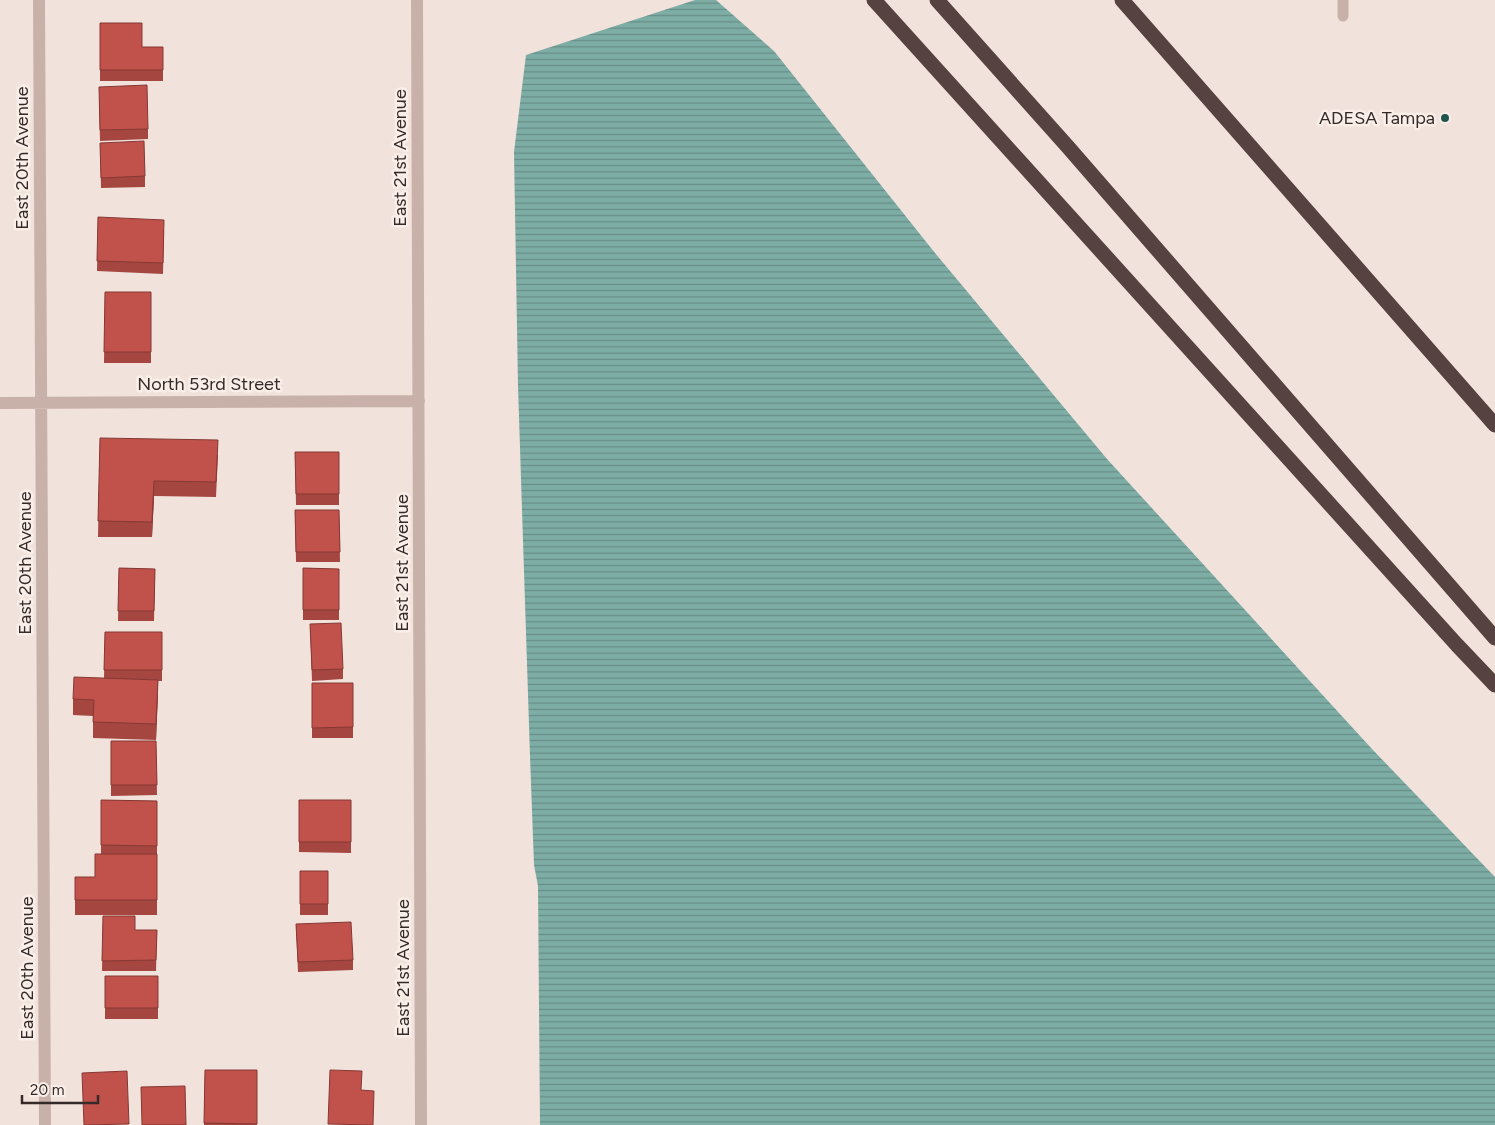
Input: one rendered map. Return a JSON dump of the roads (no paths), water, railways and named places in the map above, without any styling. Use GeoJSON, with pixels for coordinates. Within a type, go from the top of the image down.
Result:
{"type":"FeatureCollection","features":[{"type":"Feature","properties":{"kind":"highway"},"geometry":{"type":"LineString","coordinates":[[874,0],[1450,638],[1495,684]]}},
{"type":"Feature","properties":{"kind":"highway"},"geometry":{"type":"LineString","coordinates":[[937,0],[1081,162],[1495,638]]}},
{"type":"Feature","properties":{"kind":"highway"},"geometry":{"type":"LineString","coordinates":[[1122,0],[1495,425]]}},
{"type":"Feature","properties":{"kind":"highway"},"geometry":{"type":"LineString","coordinates":[[1130,0],[1179,67]]}},
{"type":"Feature","properties":{"kind":"street","name":"East 20th Avenue"},"geometry":{"type":"LineString","coordinates":[[39,0],[45,1125]]}},
{"type":"Feature","properties":{"kind":"street","name":"East 21st Avenue"},"geometry":{"type":"LineString","coordinates":[[417,0],[421,1125]]}},
{"type":"Feature","properties":{"kind":"street","name":"North 53rd Street"},"geometry":{"type":"LineString","coordinates":[[0,402],[419,401]]}},
{"type":"Feature","properties":{"kind":"lane"},"geometry":{"type":"LineString","coordinates":[[1343,0],[1343,16]]}},
{"type":"Feature","properties":{"kind":"water"},"geometry":{"type":"Polygon","coordinates":[[[695,0],[716,0],[774,51],[935,253],[1107,459],[1372,749],[1495,877],[1495,1125],[540,1125],[538,886],[534,865],[530,756],[518,386],[514,152],[526,55],[695,0]]]}},
{"type":"Feature","properties":{"kind":"place","name":"ADESA Tampa"},"geometry":{"type":"Point","coordinates":[1445,118]}}]}
